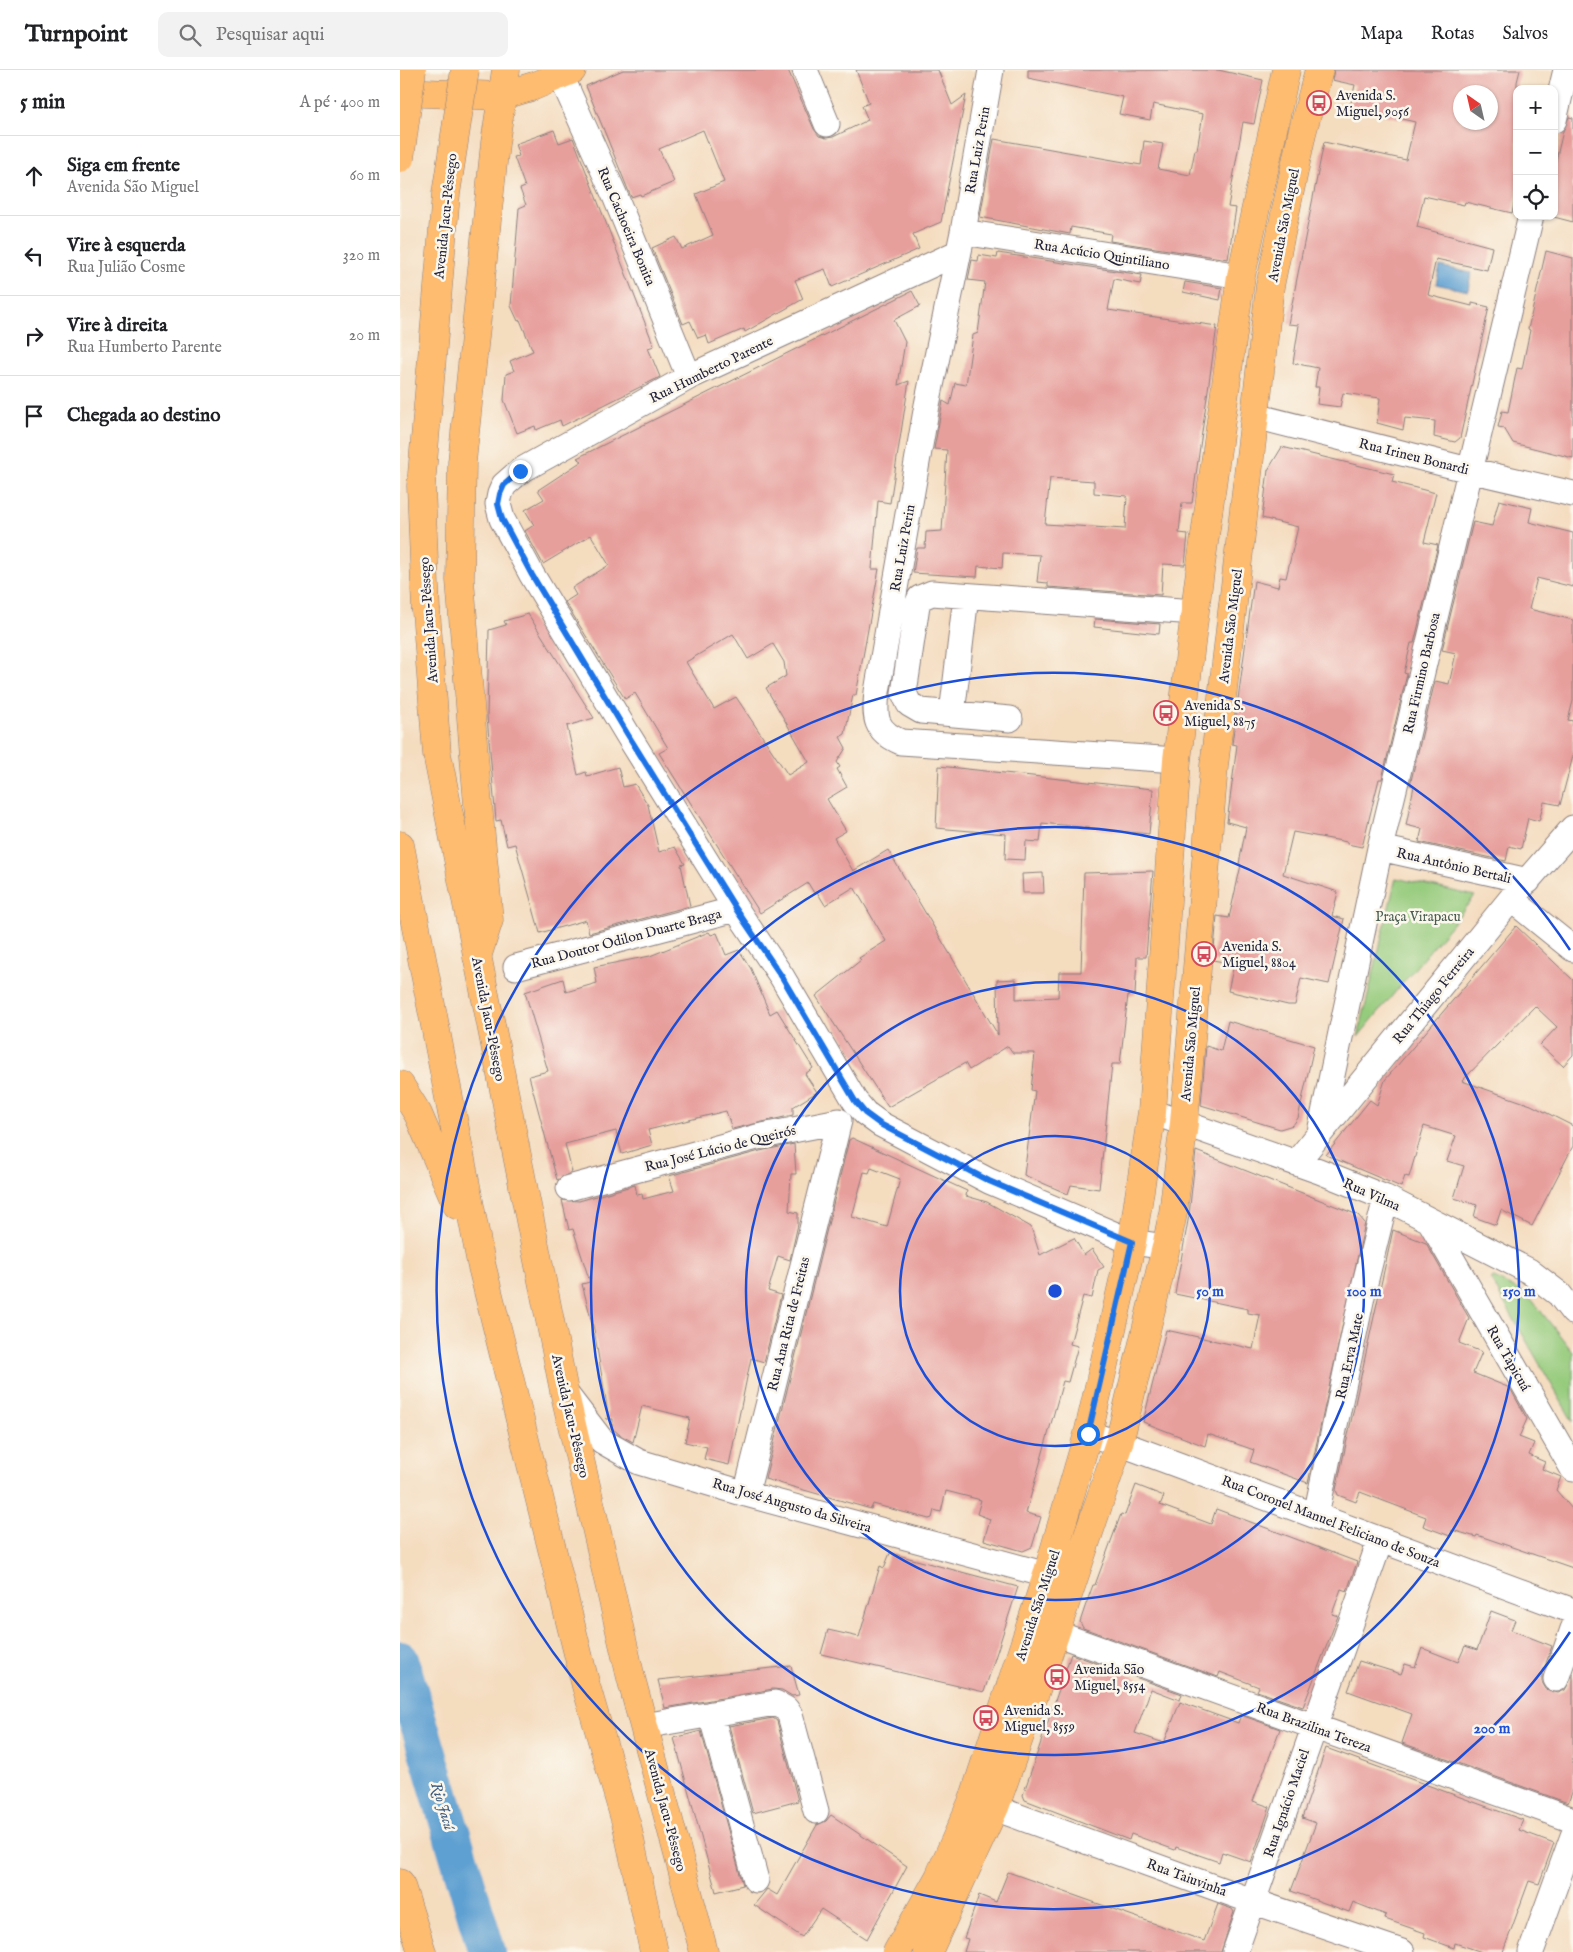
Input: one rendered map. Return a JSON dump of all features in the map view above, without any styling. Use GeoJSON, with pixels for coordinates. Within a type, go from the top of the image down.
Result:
{"type":"FeatureCollection","features":[{"type":"Feature","properties":{"kind":"main road"},"geometry":{"type":"LineString","coordinates":[[400,158],[412,70]]}},
{"type":"Feature","properties":{"kind":"main road","name":"Avenida Jacu-Pêssego"},"geometry":{"type":"LineString","coordinates":[[465,70],[446,194],[421,486],[426,611],[437,754],[564,1391],[631,1678],[704,1952]]}},
{"type":"Feature","properties":{"kind":"main road","name":"Avenida São Miguel"},"geometry":{"type":"LineString","coordinates":[[896,1952],[984,1804],[1088,1434],[1132,1242],[1152,1112],[1177,760],[1195,612],[1241,276],[1286,70]]}},
{"type":"Feature","properties":{"kind":"main road","name":"Avenida São Miguel"},"geometry":{"type":"LineString","coordinates":[[928,1952],[984,1804],[1055,1633],[1119,1443],[1166,1247],[1173,1213],[1184,1122],[1214,766],[1270,286],[1302,133],[1319,70]]}},
{"type":"Feature","properties":{"kind":"main road"},"geometry":{"type":"LineString","coordinates":[[400,92],[504,83],[566,73]]}},
{"type":"Feature","properties":{"kind":"main road"},"geometry":{"type":"LineString","coordinates":[[477,957],[489,920],[460,580],[462,462],[471,362],[504,83]]}},
{"type":"Feature","properties":{"kind":"main road"},"geometry":{"type":"LineString","coordinates":[[400,845],[480,1262],[586,1686],[627,1826],[654,1952]]}},
{"type":"Feature","properties":{"kind":"main road"},"geometry":{"type":"LineString","coordinates":[[400,1085],[418,1114],[480,1262]]}},
{"type":"Feature","properties":{"kind":"main road"},"geometry":{"type":"LineString","coordinates":[[400,1883],[422,1952]]}},
{"type":"Feature","properties":{"kind":"street"},"geometry":{"type":"LineString","coordinates":[[805,70],[827,124]]}},
{"type":"Feature","properties":{"kind":"street","name":"Rua Luiz Perin"},"geometry":{"type":"LineString","coordinates":[[991,70],[960,243],[913,482],[877,692],[875,710],[877,721],[888,736],[901,742],[1177,760]]}},
{"type":"Feature","properties":{"kind":"street"},"geometry":{"type":"LineString","coordinates":[[1558,103],[1566,70]]}},
{"type":"Feature","properties":{"kind":"street","name":"Rua Cachoeira Bonita"},"geometry":{"type":"LineString","coordinates":[[566,73],[689,377]]}},
{"type":"Feature","properties":{"kind":"street","name":"Rua Firmino Barbosa"},"geometry":{"type":"LineString","coordinates":[[1320,1132],[1380,848],[1530,220]]}},
{"type":"Feature","properties":{"kind":"street","name":"Rua Acúcio Quintiliano"},"geometry":{"type":"LineString","coordinates":[[960,243],[1241,276]]}},
{"type":"Feature","properties":{"kind":"street","name":"Rua Humberto Parente"},"geometry":{"type":"LineString","coordinates":[[736,909],[563,626],[502,519],[498,504],[500,494],[504,485],[520,471],[689,377],[960,243]]}},
{"type":"Feature","properties":{"kind":"street","name":"Rua Irineu Bonardi"},"geometry":{"type":"LineString","coordinates":[[1255,416],[1573,494]]}},
{"type":"Feature","properties":{"kind":"street"},"geometry":{"type":"LineString","coordinates":[[1010,719],[952,714],[915,708],[909,704],[904,693],[917,605],[920,598],[932,593],[1195,612]]}},
{"type":"Feature","properties":{"kind":"street"},"geometry":{"type":"LineString","coordinates":[[952,714],[966,596]]}},
{"type":"Feature","properties":{"kind":"street","name":"Rua Thiago Ferreira"},"geometry":{"type":"LineString","coordinates":[[1296,1163],[1512,899],[1573,828]]}},
{"type":"Feature","properties":{"kind":"street","name":"Rua Antônio Bertali"},"geometry":{"type":"LineString","coordinates":[[1380,848],[1528,881]]}},
{"type":"Feature","properties":{"kind":"street"},"geometry":{"type":"LineString","coordinates":[[1512,899],[1573,949]]}},
{"type":"Feature","properties":{"kind":"street"},"geometry":{"type":"LineString","coordinates":[[736,909],[782,977],[855,1101],[865,1113],[880,1124],[989,1181],[1132,1242],[1166,1247]]}},
{"type":"Feature","properties":{"kind":"street","name":"Rua Doutor Odilon Duarte Braga"},"geometry":{"type":"LineString","coordinates":[[516,967],[736,909]]}},
{"type":"Feature","properties":{"kind":"street","name":"Rua Vilma"},"geometry":{"type":"LineString","coordinates":[[1152,1112],[1296,1163],[1386,1198],[1430,1222],[1505,1256],[1530,1270],[1560,1294],[1573,1312]]}},
{"type":"Feature","properties":{"kind":"street","name":"Rua José Lúcio de Queirós"},"geometry":{"type":"LineString","coordinates":[[569,1188],[757,1137],[839,1121],[865,1113]]}},
{"type":"Feature","properties":{"kind":"street","name":"Rua Ana Rita de Freitas"},"geometry":{"type":"LineString","coordinates":[[746,1494],[839,1121]]}},
{"type":"Feature","properties":{"kind":"street","name":"Rua Erva Mate"},"geometry":{"type":"LineString","coordinates":[[1316,1515],[1358,1314],[1386,1198]]}},
{"type":"Feature","properties":{"kind":"street","name":"Rua Tapicuá"},"geometry":{"type":"LineString","coordinates":[[1430,1222],[1573,1468]]}},
{"type":"Feature","properties":{"kind":"street","name":"Rua José Augusto da Silveira"},"geometry":{"type":"LineString","coordinates":[[564,1391],[602,1441],[639,1462],[746,1494],[1047,1576]]}},
{"type":"Feature","properties":{"kind":"street","name":"Rua Coronel Manuel Feliciano de Souza"},"geometry":{"type":"LineString","coordinates":[[1088,1434],[1119,1443],[1573,1611]]}},
{"type":"Feature","properties":{"kind":"street","name":"Rua Ignácio Maciel"},"geometry":{"type":"LineString","coordinates":[[1235,1952],[1380,1541]]}},
{"type":"Feature","properties":{"kind":"street"},"geometry":{"type":"LineString","coordinates":[[1556,1679],[1573,1629]]}},
{"type":"Feature","properties":{"kind":"street","name":"Rua Brazilina Tereza"},"geometry":{"type":"LineString","coordinates":[[1055,1633],[1573,1820]]}},
{"type":"Feature","properties":{"kind":"street"},"geometry":{"type":"LineString","coordinates":[[644,1726],[775,1704],[786,1708],[790,1715],[816,1811]]}},
{"type":"Feature","properties":{"kind":"street"},"geometry":{"type":"LineString","coordinates":[[711,1714],[756,1880]]}},
{"type":"Feature","properties":{"kind":"street","name":"Rua Taiuvinha"},"geometry":{"type":"LineString","coordinates":[[984,1804],[1252,1901],[1402,1952]]}},
{"type":"Feature","properties":{"kind":"street"},"geometry":{"type":"LineString","coordinates":[[1531,1952],[1573,1836]]}},
{"type":"Feature","properties":{"kind":"green space","name":"Praça Virapacu"},"geometry":{"type":"Polygon","coordinates":[[[1396,878],[1475,896],[1358,1037],[1395,882],[1396,878]]]}},
{"type":"Feature","properties":{"kind":"green space"},"geometry":{"type":"Polygon","coordinates":[[[1494,1278],[1524,1293],[1532,1300],[1573,1352],[1573,1422],[1493,1283],[1491,1279],[1494,1278]]]}},
{"type":"Feature","properties":{"kind":"water"},"geometry":{"type":"Polygon","coordinates":[[[1440,266],[1471,273],[1468,291],[1436,284],[1440,266]]]}},
{"type":"Feature","properties":{"kind":"building"},"geometry":{"type":"Polygon","coordinates":[[[623,70],[788,70],[814,129],[819,136],[826,138],[833,137],[868,120],[862,106],[869,103],[856,70],[938,70],[952,105],[966,95],[941,222],[913,234],[919,249],[832,287],[825,269],[795,280],[803,299],[745,332],[744,329],[709,344],[706,335],[698,338],[690,321],[683,324],[652,248],[676,237],[682,249],[713,235],[696,194],[724,182],[703,130],[659,149],[674,182],[641,196],[640,194],[631,197],[586,86],[623,70]]]}},
{"type":"Feature","properties":{"kind":"building"},"geometry":{"type":"Polygon","coordinates":[[[1028,70],[1218,70],[1263,80],[1254,124],[1243,122],[1228,207],[1236,208],[1228,259],[1110,241],[1111,234],[1071,227],[1070,234],[980,217],[994,139],[1141,165],[1144,141],[1163,144],[1158,169],[1190,175],[1195,150],[1197,150],[1203,114],[1153,104],[1150,120],[1119,114],[1123,97],[1028,78],[1028,70]]]}},
{"type":"Feature","properties":{"kind":"building"},"geometry":{"type":"Polygon","coordinates":[[[1334,70],[1520,70],[1517,85],[1513,85],[1512,213],[1465,202],[1464,205],[1424,196],[1417,227],[1492,247],[1487,270],[1436,259],[1428,295],[1472,306],[1472,303],[1489,307],[1460,438],[1455,442],[1434,437],[1435,421],[1405,418],[1403,430],[1377,423],[1380,398],[1343,393],[1340,407],[1317,404],[1319,387],[1315,387],[1318,368],[1293,363],[1299,325],[1288,324],[1324,142],[1406,160],[1415,122],[1350,107],[1355,85],[1332,80],[1334,70]]]}},
{"type":"Feature","properties":{"kind":"building"},"geometry":{"type":"Polygon","coordinates":[[[1569,117],[1573,118],[1573,222],[1558,218],[1558,152],[1563,131],[1569,117]]]}},
{"type":"Feature","properties":{"kind":"building"},"geometry":{"type":"Polygon","coordinates":[[[554,130],[559,143],[573,138],[654,346],[648,348],[660,377],[562,426],[560,420],[536,430],[535,426],[517,433],[504,400],[506,374],[514,371],[510,361],[533,351],[520,320],[518,321],[511,306],[519,208],[526,205],[520,189],[525,187],[514,157],[519,156],[515,144],[554,130]]]}},
{"type":"Feature","properties":{"kind":"building"},"geometry":{"type":"Polygon","coordinates":[[[1546,251],[1573,258],[1573,458],[1513,443],[1504,428],[1498,427],[1502,411],[1508,412],[1517,368],[1522,369],[1530,330],[1528,329],[1546,251]]]}},
{"type":"Feature","properties":{"kind":"building"},"geometry":{"type":"Polygon","coordinates":[[[998,253],[1142,275],[1140,284],[1114,279],[1108,310],[1217,326],[1192,503],[1182,503],[1179,533],[1188,534],[1185,565],[1163,564],[1161,595],[1048,587],[1048,583],[1037,582],[1040,555],[1003,553],[1002,568],[978,566],[977,577],[913,573],[917,548],[925,548],[926,532],[942,531],[947,450],[934,449],[943,401],[950,405],[955,383],[966,385],[973,335],[978,333],[985,282],[968,280],[972,260],[978,261],[979,255],[997,258],[998,253]],[[1050,478],[1045,524],[1125,529],[1127,496],[1094,493],[1094,481],[1050,478]]]}},
{"type":"Feature","properties":{"kind":"building"},"geometry":{"type":"Polygon","coordinates":[[[1185,282],[1222,288],[1220,300],[1183,292],[1185,282]]]}},
{"type":"Feature","properties":{"kind":"building"},"geometry":{"type":"Polygon","coordinates":[[[912,291],[920,306],[894,320],[905,342],[898,385],[909,381],[890,503],[878,501],[872,569],[879,569],[856,695],[853,695],[845,734],[840,737],[846,748],[837,762],[840,767],[837,769],[847,787],[827,799],[846,831],[834,838],[853,871],[888,850],[998,1035],[997,980],[1016,979],[1016,999],[1058,997],[1059,972],[1081,972],[1084,873],[1153,871],[1146,957],[1137,957],[1135,995],[1128,995],[1120,1064],[1112,1064],[1099,1189],[1071,1185],[1068,1194],[1024,1175],[1035,1091],[1031,1090],[1035,1053],[1013,1053],[1008,1046],[969,1070],[965,1063],[888,1107],[816,996],[861,960],[859,958],[886,941],[854,887],[825,905],[817,892],[814,893],[808,883],[760,913],[659,753],[668,748],[635,693],[625,699],[565,602],[576,595],[572,588],[609,565],[591,535],[543,564],[525,531],[534,525],[525,510],[544,499],[538,490],[582,461],[577,458],[912,291]],[[733,634],[686,662],[714,709],[736,697],[788,775],[809,762],[766,688],[786,676],[784,662],[773,644],[748,659],[733,634]]]}},
{"type":"Feature","properties":{"kind":"building"},"geometry":{"type":"Polygon","coordinates":[[[1282,447],[1394,474],[1392,482],[1436,493],[1424,542],[1438,545],[1414,643],[1411,643],[1404,673],[1407,674],[1382,779],[1379,779],[1362,847],[1347,844],[1347,842],[1293,832],[1283,874],[1338,892],[1332,916],[1344,919],[1329,984],[1301,978],[1295,1005],[1228,991],[1234,964],[1213,960],[1217,916],[1229,918],[1241,865],[1239,864],[1246,827],[1227,822],[1237,745],[1232,744],[1254,581],[1278,587],[1280,577],[1286,578],[1298,527],[1262,518],[1268,470],[1282,447]]]}},
{"type":"Feature","properties":{"kind":"building"},"geometry":{"type":"Polygon","coordinates":[[[1499,500],[1532,508],[1529,522],[1573,533],[1573,587],[1537,578],[1529,609],[1573,620],[1573,701],[1568,720],[1573,721],[1573,756],[1560,805],[1544,802],[1539,821],[1528,818],[1521,849],[1509,846],[1506,861],[1419,842],[1422,829],[1406,825],[1414,786],[1410,785],[1435,681],[1449,684],[1456,653],[1442,650],[1473,522],[1492,526],[1499,500]]]}},
{"type":"Feature","properties":{"kind":"building"},"geometry":{"type":"Polygon","coordinates":[[[528,614],[594,718],[567,726],[578,775],[586,772],[587,776],[618,767],[623,787],[635,784],[648,805],[659,852],[675,847],[685,864],[681,865],[690,906],[589,933],[586,920],[540,933],[515,844],[507,846],[501,820],[496,821],[487,716],[489,630],[506,625],[504,621],[528,614]]]}},
{"type":"Feature","properties":{"kind":"building"},"geometry":{"type":"Polygon","coordinates":[[[1095,619],[1160,624],[1159,634],[1094,627],[1095,619]]]}},
{"type":"Feature","properties":{"kind":"building"},"geometry":{"type":"Polygon","coordinates":[[[939,766],[1153,789],[1149,834],[1042,823],[1040,842],[1026,841],[1025,860],[1005,859],[1006,834],[936,828],[939,766]]]}},
{"type":"Feature","properties":{"kind":"building"},"geometry":{"type":"Polygon","coordinates":[[[1043,873],[1044,893],[1023,893],[1022,874],[1043,873]]]}},
{"type":"Feature","properties":{"kind":"building"},"geometry":{"type":"Polygon","coordinates":[[[1516,926],[1573,980],[1573,1055],[1563,1066],[1540,1045],[1557,1027],[1535,1006],[1462,1081],[1531,1105],[1573,1126],[1573,1146],[1532,1226],[1501,1210],[1496,1225],[1474,1217],[1477,1205],[1454,1198],[1464,1166],[1447,1161],[1456,1136],[1424,1126],[1409,1177],[1405,1176],[1401,1187],[1326,1155],[1370,1100],[1377,1105],[1385,1080],[1516,926]]]}},
{"type":"Feature","properties":{"kind":"building"},"geometry":{"type":"Polygon","coordinates":[[[709,932],[711,935],[717,933],[726,955],[739,950],[751,969],[770,1014],[777,1010],[813,1068],[805,1074],[817,1092],[793,1107],[793,1115],[732,1129],[726,1111],[648,1130],[652,1145],[622,1154],[616,1131],[565,1144],[572,1172],[557,1180],[529,1076],[548,1071],[525,992],[563,979],[566,992],[597,983],[594,967],[650,956],[709,932]]]}},
{"type":"Feature","properties":{"kind":"building"},"geometry":{"type":"Polygon","coordinates":[[[1228,1021],[1314,1046],[1298,1118],[1293,1125],[1280,1129],[1201,1105],[1206,1046],[1221,1051],[1228,1021]]]}},
{"type":"Feature","properties":{"kind":"building"},"geometry":{"type":"Polygon","coordinates":[[[852,1138],[967,1191],[966,1196],[987,1202],[1031,1227],[1040,1255],[1074,1238],[1084,1255],[1092,1249],[1104,1267],[1098,1270],[1092,1298],[1083,1296],[1070,1344],[1078,1346],[1068,1382],[1063,1381],[1026,1513],[1041,1517],[1032,1547],[1023,1551],[984,1540],[990,1519],[977,1514],[981,1500],[946,1491],[941,1512],[934,1510],[932,1518],[929,1519],[873,1504],[871,1509],[765,1479],[849,1140],[852,1138]],[[871,1168],[869,1173],[864,1172],[852,1217],[887,1227],[900,1179],[871,1168]]]}},
{"type":"Feature","properties":{"kind":"building"},"geometry":{"type":"Polygon","coordinates":[[[794,1144],[796,1174],[791,1174],[789,1211],[798,1213],[798,1224],[790,1260],[778,1256],[768,1291],[781,1295],[764,1362],[751,1358],[729,1465],[704,1459],[707,1447],[685,1442],[690,1418],[642,1406],[633,1442],[620,1435],[612,1428],[613,1419],[606,1419],[608,1413],[594,1330],[582,1284],[590,1282],[573,1229],[569,1230],[562,1200],[579,1201],[635,1185],[637,1195],[642,1194],[643,1199],[674,1191],[669,1176],[760,1151],[794,1144]]]}},
{"type":"Feature","properties":{"kind":"building"},"geometry":{"type":"Polygon","coordinates":[[[1196,1151],[1358,1215],[1365,1223],[1308,1483],[1250,1462],[1254,1450],[1208,1434],[1205,1446],[1143,1422],[1166,1330],[1253,1349],[1260,1315],[1248,1313],[1248,1309],[1175,1294],[1189,1215],[1196,1151]]]}},
{"type":"Feature","properties":{"kind":"building"},"geometry":{"type":"Polygon","coordinates":[[[1393,1230],[1426,1243],[1469,1318],[1459,1343],[1482,1352],[1473,1373],[1510,1388],[1527,1419],[1519,1437],[1534,1443],[1529,1455],[1545,1462],[1542,1469],[1561,1477],[1556,1490],[1573,1510],[1573,1568],[1477,1535],[1476,1537],[1452,1530],[1450,1536],[1423,1526],[1426,1517],[1360,1492],[1356,1502],[1338,1495],[1336,1490],[1393,1230]]]}},
{"type":"Feature","properties":{"kind":"building"},"geometry":{"type":"Polygon","coordinates":[[[1136,1485],[1164,1496],[1160,1505],[1211,1524],[1216,1509],[1357,1562],[1347,1591],[1341,1589],[1332,1614],[1338,1616],[1303,1707],[1257,1691],[1259,1687],[1220,1672],[1218,1677],[1083,1628],[1080,1622],[1093,1585],[1095,1585],[1121,1514],[1125,1515],[1136,1485]]]}},
{"type":"Feature","properties":{"kind":"building"},"geometry":{"type":"Polygon","coordinates":[[[890,1553],[1018,1587],[984,1692],[821,1654],[828,1630],[859,1637],[880,1566],[884,1568],[890,1553]]]}},
{"type":"Feature","properties":{"kind":"building"},"geometry":{"type":"Polygon","coordinates":[[[1491,1611],[1515,1620],[1511,1630],[1552,1646],[1542,1675],[1542,1682],[1546,1689],[1558,1693],[1565,1690],[1573,1674],[1573,1790],[1568,1803],[1402,1743],[1412,1714],[1348,1691],[1359,1661],[1401,1674],[1405,1664],[1415,1667],[1422,1648],[1458,1662],[1465,1646],[1477,1650],[1491,1611]]]}},
{"type":"Feature","properties":{"kind":"building"},"geometry":{"type":"Polygon","coordinates":[[[1071,1654],[1182,1694],[1180,1700],[1151,1689],[1135,1733],[1164,1743],[1180,1702],[1238,1723],[1241,1715],[1280,1729],[1253,1801],[1270,1807],[1251,1862],[1222,1852],[1219,1862],[1176,1847],[1175,1850],[1131,1834],[1129,1840],[1025,1800],[1023,1795],[1071,1654]]]}},
{"type":"Feature","properties":{"kind":"building"},"geometry":{"type":"Polygon","coordinates":[[[791,1666],[799,1695],[792,1696],[782,1690],[773,1689],[665,1708],[658,1680],[791,1666]]]}},
{"type":"Feature","properties":{"kind":"building"},"geometry":{"type":"Polygon","coordinates":[[[773,1718],[777,1721],[798,1801],[753,1813],[729,1726],[773,1718]]]}},
{"type":"Feature","properties":{"kind":"building"},"geometry":{"type":"Polygon","coordinates":[[[701,1731],[743,1885],[716,1892],[674,1738],[701,1731]]]}},
{"type":"Feature","properties":{"kind":"building"},"geometry":{"type":"Polygon","coordinates":[[[1326,1748],[1523,1820],[1519,1830],[1554,1843],[1539,1884],[1529,1881],[1503,1952],[1482,1952],[1455,1943],[1454,1948],[1424,1937],[1425,1933],[1385,1919],[1386,1915],[1353,1902],[1349,1912],[1291,1891],[1316,1823],[1302,1818],[1326,1748]]]}},
{"type":"Feature","properties":{"kind":"building"},"geometry":{"type":"Polygon","coordinates":[[[831,1815],[907,1866],[867,1939],[821,1909],[802,1937],[754,1905],[767,1889],[777,1895],[817,1825],[826,1821],[831,1815]]]}},
{"type":"Feature","properties":{"kind":"building"},"geometry":{"type":"Polygon","coordinates":[[[1008,1872],[1204,1941],[1218,1904],[1232,1909],[1234,1912],[1221,1952],[964,1952],[968,1939],[964,1938],[979,1895],[996,1902],[1008,1872]]]}},
{"type":"Feature","properties":{"kind":"waterway","name":"Rio Jacú"},"geometry":{"type":"LineString","coordinates":[[400,1660],[487,1952]]}},
{"type":"Feature","properties":{"kind":"place","name":"Avenida S. Miguel, 9056"},"geometry":{"type":"Point","coordinates":[1319,103]}},
{"type":"Feature","properties":{"kind":"place","name":"Avenida S. Miguel, 8875"},"geometry":{"type":"Point","coordinates":[1166,713]}},
{"type":"Feature","properties":{"kind":"place","name":"Avenida S. Miguel, 8804"},"geometry":{"type":"Point","coordinates":[1204,954]}},
{"type":"Feature","properties":{"kind":"place","name":"Avenida São Miguel, 8554"},"geometry":{"type":"Point","coordinates":[1057,1677]}},
{"type":"Feature","properties":{"kind":"place","name":"Avenida S. Miguel, 8559"},"geometry":{"type":"Point","coordinates":[986,1718]}},
{"type":"Feature","properties":{"kind":"route"},"geometry":{"type":"LineString","coordinates":[[520,471],[504,485],[500,494],[498,504],[502,519],[532,575],[628,735],[736,909],[782,977],[855,1101],[865,1113],[880,1124],[989,1181],[1132,1242],[1088,1434]]}}]}
